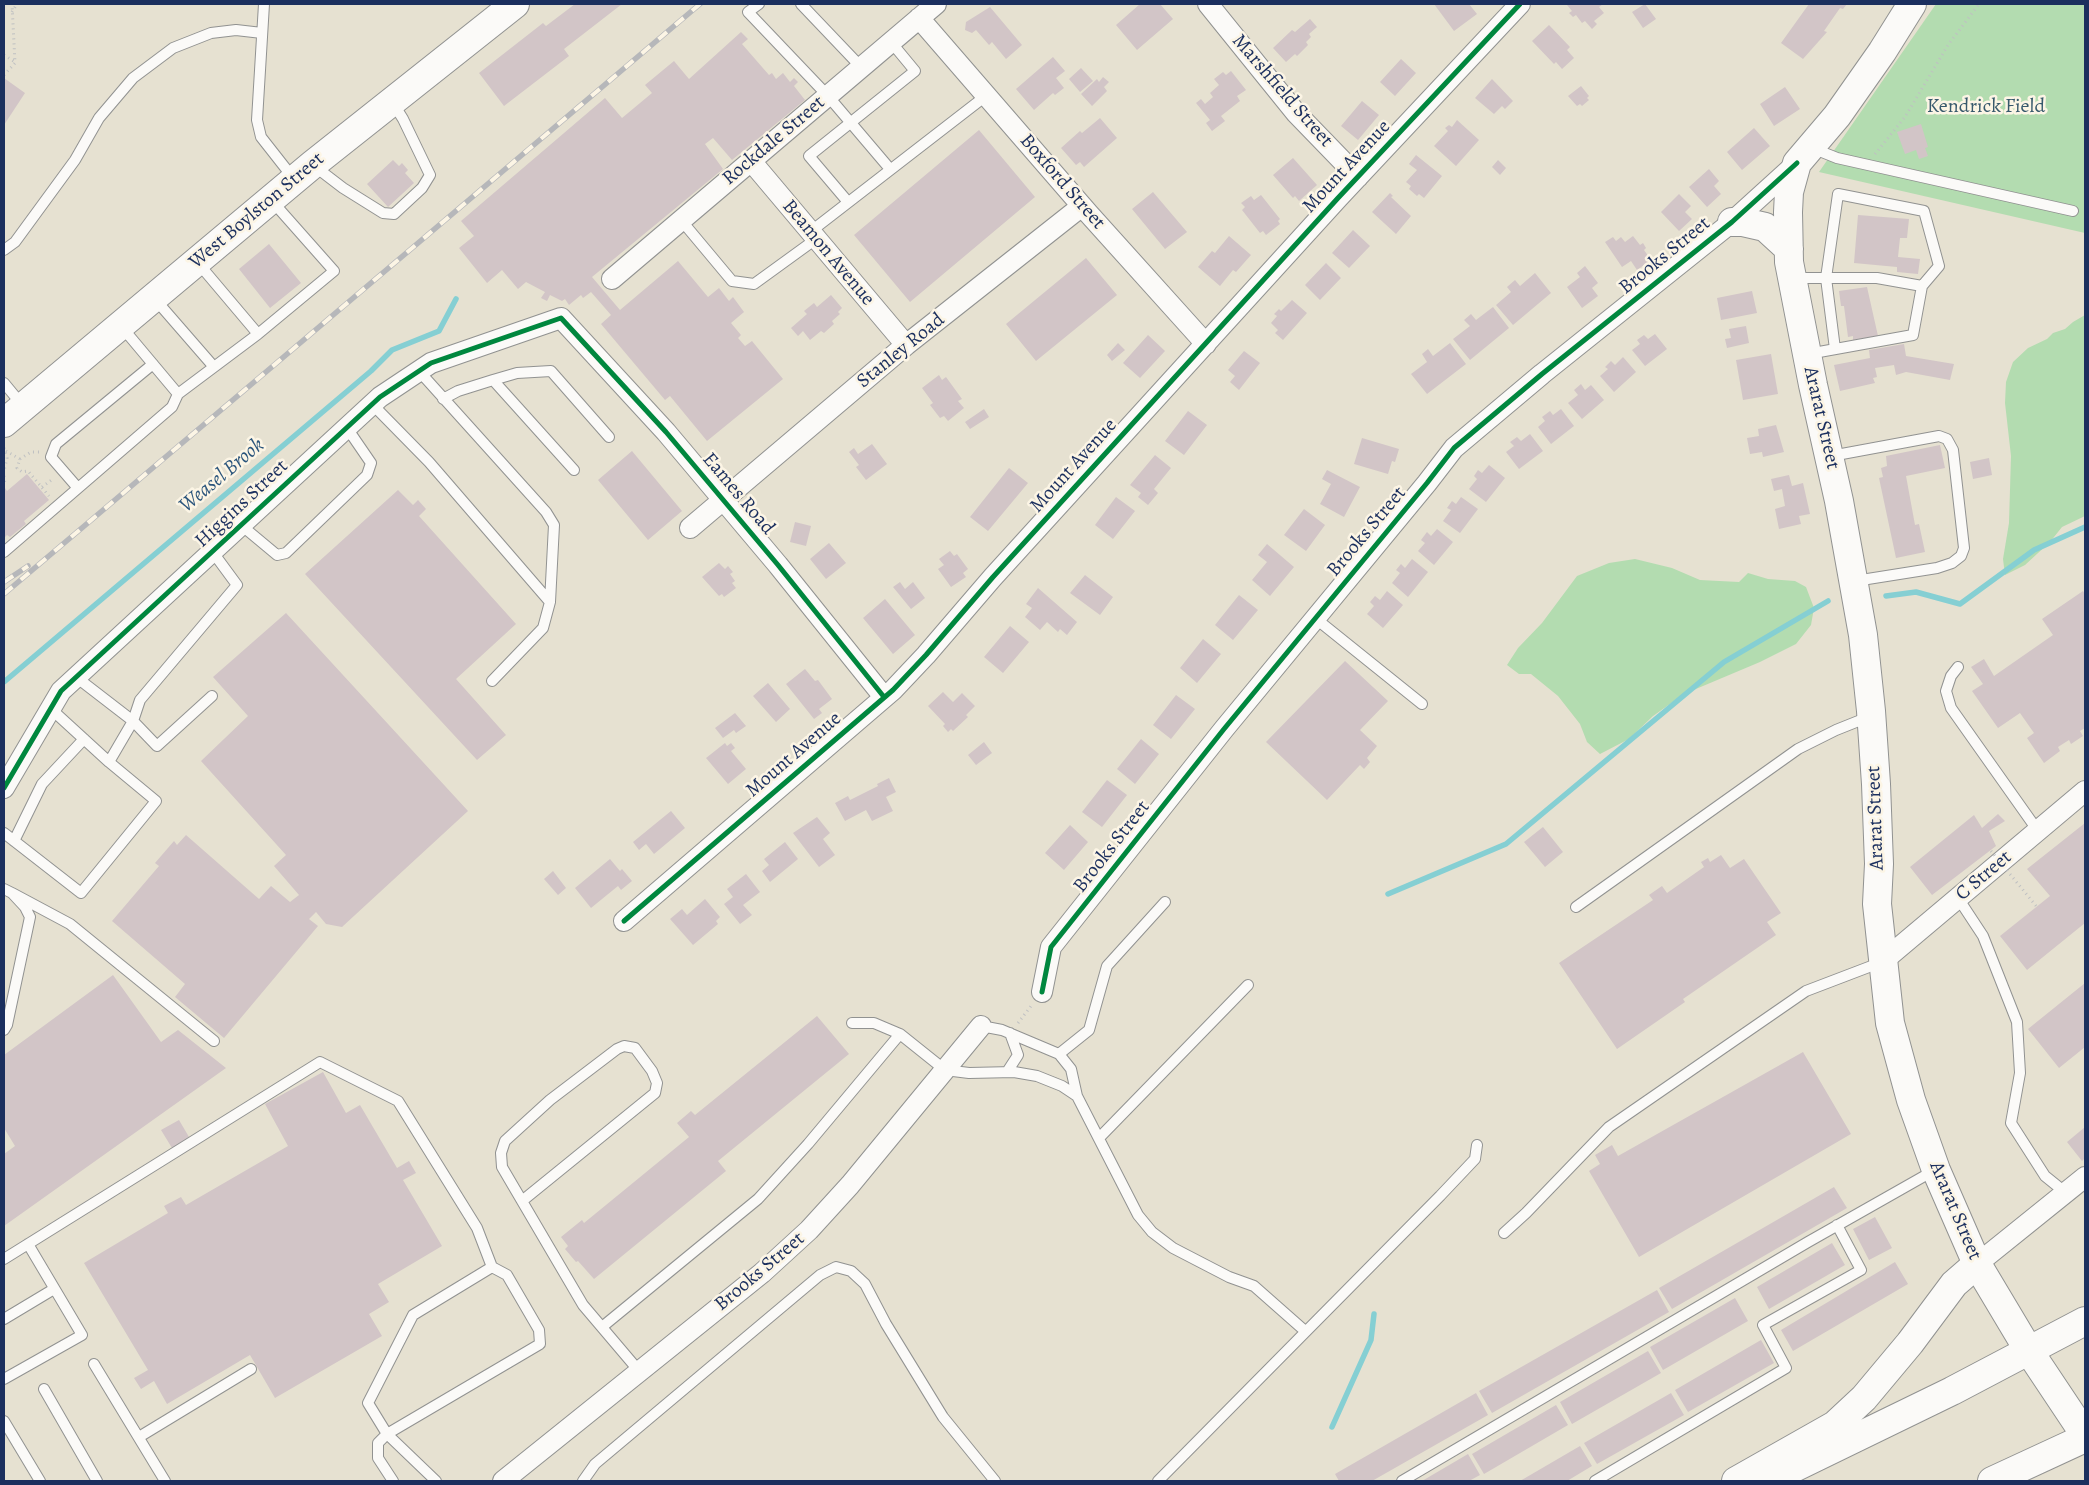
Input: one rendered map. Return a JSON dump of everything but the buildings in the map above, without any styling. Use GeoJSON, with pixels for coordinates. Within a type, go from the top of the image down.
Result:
{"type":"FeatureCollection","features":[{"type":"Feature","properties":{"kind":"main road","name":"West Boylston Street"},"geometry":{"type":"LineString","coordinates":[[14,415],[303,172],[515,4]]}},
{"type":"Feature","properties":{"kind":"main road","name":"Brooks Street"},"geometry":{"type":"LineString","coordinates":[[1804,155],[1837,116],[1882,52],[1912,4]]}},
{"type":"Feature","properties":{"kind":"main road","name":"Ararat Street"},"geometry":{"type":"LineString","coordinates":[[1804,155],[1789,192],[1788,249],[1807,354],[1830,456],[1854,581],[1866,656],[1876,784],[1879,864],[1877,904],[1890,1023],[1911,1100],[1936,1170],[1977,1264],[2029,1350],[2066,1404],[2085,1436]]}},
{"type":"Feature","properties":{"kind":"main road"},"geometry":{"type":"LineString","coordinates":[[1732,222],[1743,222],[1765,227],[1788,249]]}},
{"type":"Feature","properties":{"kind":"main road"},"geometry":{"type":"LineString","coordinates":[[1736,1481],[1835,1425],[1864,1398],[1910,1343],[1954,1284],[1977,1264]]}},
{"type":"Feature","properties":{"kind":"main road"},"geometry":{"type":"LineString","coordinates":[[1766,1481],[1952,1391],[2085,1321]]}},
{"type":"Feature","properties":{"kind":"main road"},"geometry":{"type":"LineString","coordinates":[[1992,1481],[2085,1436]]}},
{"type":"Feature","properties":{"kind":"street","name":"Rockdale Street"},"geometry":{"type":"LineString","coordinates":[[612,279],[936,4]]}},
{"type":"Feature","properties":{"kind":"street","name":"Marshfield Street"},"geometry":{"type":"LineString","coordinates":[[1208,4],[1296,113],[1358,177]]}},
{"type":"Feature","properties":{"kind":"street","name":"Mount Avenue"},"geometry":{"type":"LineString","coordinates":[[624,921],[884,697],[926,656],[993,577],[1512,7]]}},
{"type":"Feature","properties":{"kind":"street","name":"Boxford Street"},"geometry":{"type":"LineString","coordinates":[[920,18],[1082,206],[1206,344]]}},
{"type":"Feature","properties":{"kind":"street","name":"Brooks Street"},"geometry":{"type":"LineString","coordinates":[[1042,992],[1051,947],[1224,729],[1454,448],[1542,374],[1732,222],[1804,155]]}},
{"type":"Feature","properties":{"kind":"street","name":"Beamon Avenue"},"geometry":{"type":"LineString","coordinates":[[751,161],[906,345]]}},
{"type":"Feature","properties":{"kind":"street","name":"Stanley Road"},"geometry":{"type":"LineString","coordinates":[[690,528],[906,345],[1082,206]]}},
{"type":"Feature","properties":{"kind":"street","name":"Higgins Street"},"geometry":{"type":"LineString","coordinates":[[4,788],[61,691],[380,397],[431,363],[561,318]]}},
{"type":"Feature","properties":{"kind":"street","name":"Eames Road"},"geometry":{"type":"LineString","coordinates":[[561,318],[666,432],[884,697]]}},
{"type":"Feature","properties":{"kind":"street","name":"C Street"},"geometry":{"type":"LineString","coordinates":[[1882,961],[2085,791]]}},
{"type":"Feature","properties":{"kind":"street","name":"Brooks Street"},"geometry":{"type":"LineString","coordinates":[[503,1481],[762,1273],[809,1230],[850,1185],[981,1026]]}},
{"type":"Feature","properties":{"kind":"street"},"geometry":{"type":"LineString","coordinates":[[1977,1264],[2085,1177]]}},
{"type":"Feature","properties":{"kind":"lane"},"geometry":{"type":"LineString","coordinates":[[264,4],[257,120],[261,137],[303,172],[343,188],[382,213],[394,214],[422,188],[430,175],[403,119],[392,101]]}},
{"type":"Feature","properties":{"kind":"lane"},"geometry":{"type":"LineString","coordinates":[[759,4],[748,12],[828,96],[890,169]]}},
{"type":"Feature","properties":{"kind":"lane"},"geometry":{"type":"LineString","coordinates":[[801,4],[861,67]]}},
{"type":"Feature","properties":{"kind":"lane"},"geometry":{"type":"LineString","coordinates":[[4,250],[15,242],[75,160],[98,118],[133,78],[173,48],[211,33],[236,30],[262,33]]}},
{"type":"Feature","properties":{"kind":"lane"},"geometry":{"type":"LineString","coordinates":[[848,202],[809,156],[915,71],[891,42]]}},
{"type":"Feature","properties":{"kind":"lane"},"geometry":{"type":"LineString","coordinates":[[681,220],[732,281],[754,284],[813,236],[848,202],[987,95]]}},
{"type":"Feature","properties":{"kind":"lane"},"geometry":{"type":"LineString","coordinates":[[1804,155],[1837,158],[1867,164],[2073,211]]}},
{"type":"Feature","properties":{"kind":"lane"},"geometry":{"type":"LineString","coordinates":[[1807,354],[1835,349],[1913,335],[1922,286],[1939,266],[1924,211],[1838,194],[1826,278],[1835,349]]}},
{"type":"Feature","properties":{"kind":"lane"},"geometry":{"type":"LineString","coordinates":[[4,552],[77,487],[172,407],[178,394],[258,334],[334,270],[271,200]]}},
{"type":"Feature","properties":{"kind":"lane"},"geometry":{"type":"LineString","coordinates":[[197,262],[258,334]]}},
{"type":"Feature","properties":{"kind":"lane"},"geometry":{"type":"LineString","coordinates":[[1792,278],[1877,278],[1922,286]]}},
{"type":"Feature","properties":{"kind":"lane"},"geometry":{"type":"LineString","coordinates":[[154,297],[214,367]]}},
{"type":"Feature","properties":{"kind":"lane"},"geometry":{"type":"LineString","coordinates":[[120,325],[178,394]]}},
{"type":"Feature","properties":{"kind":"lane"},"geometry":{"type":"LineString","coordinates":[[77,487],[51,457],[56,444],[153,364]]}},
{"type":"Feature","properties":{"kind":"lane"},"geometry":{"type":"LineString","coordinates":[[444,399],[458,392],[517,373],[551,370],[609,437]]}},
{"type":"Feature","properties":{"kind":"lane"},"geometry":{"type":"LineString","coordinates":[[419,371],[546,512],[554,525],[550,602],[543,628],[492,681]]}},
{"type":"Feature","properties":{"kind":"lane"},"geometry":{"type":"LineString","coordinates":[[493,380],[574,470]]}},
{"type":"Feature","properties":{"kind":"lane"},"geometry":{"type":"LineString","coordinates":[[4,383],[14,415]]}},
{"type":"Feature","properties":{"kind":"lane"},"geometry":{"type":"LineString","coordinates":[[373,405],[429,462],[550,602]]}},
{"type":"Feature","properties":{"kind":"lane"},"geometry":{"type":"LineString","coordinates":[[241,525],[277,556],[286,553],[366,476],[371,463],[347,428]]}},
{"type":"Feature","properties":{"kind":"lane"},"geometry":{"type":"LineString","coordinates":[[1830,456],[1939,436],[1947,439],[1953,450],[1964,548],[1961,556],[1952,563],[1937,568],[1854,581]]}},
{"type":"Feature","properties":{"kind":"lane"},"geometry":{"type":"LineString","coordinates":[[109,762],[133,721],[140,700],[237,585],[212,552]]}},
{"type":"Feature","properties":{"kind":"lane"},"geometry":{"type":"LineString","coordinates":[[1315,618],[1422,704]]}},
{"type":"Feature","properties":{"kind":"lane"},"geometry":{"type":"LineString","coordinates":[[1958,667],[1951,676],[1946,691],[1951,708],[2038,831]]}},
{"type":"Feature","properties":{"kind":"lane"},"geometry":{"type":"LineString","coordinates":[[76,677],[133,721],[157,746],[212,696]]}},
{"type":"Feature","properties":{"kind":"lane"},"geometry":{"type":"LineString","coordinates":[[4,833],[81,893],[156,801],[109,762],[50,708]]}},
{"type":"Feature","properties":{"kind":"lane"},"geometry":{"type":"LineString","coordinates":[[1576,907],[1798,749],[1836,730],[1872,716]]}},
{"type":"Feature","properties":{"kind":"lane"},"geometry":{"type":"LineString","coordinates":[[14,841],[42,784],[84,739]]}},
{"type":"Feature","properties":{"kind":"lane"},"geometry":{"type":"LineString","coordinates":[[4,1030],[7,1024],[30,918],[25,907],[8,891]]}},
{"type":"Feature","properties":{"kind":"lane"},"geometry":{"type":"LineString","coordinates":[[8,891],[70,924],[214,1040]]}},
{"type":"Feature","properties":{"kind":"lane"},"geometry":{"type":"LineString","coordinates":[[1958,898],[1982,936],[2017,1022],[2020,1072],[2011,1123],[2045,1176],[2066,1192]]}},
{"type":"Feature","properties":{"kind":"lane"},"geometry":{"type":"LineString","coordinates":[[1059,1054],[1089,1030],[1107,966],[1166,902]]}},
{"type":"Feature","properties":{"kind":"lane"},"geometry":{"type":"LineString","coordinates":[[1504,1233],[1609,1128],[1806,991],[1882,961]]}},
{"type":"Feature","properties":{"kind":"lane"},"geometry":{"type":"LineString","coordinates":[[1099,1138],[1248,985]]}},
{"type":"Feature","properties":{"kind":"lane"},"geometry":{"type":"LineString","coordinates":[[852,1023],[874,1024],[900,1034],[945,1070],[969,1073],[1007,1072],[1037,1076],[1062,1086],[1077,1096]]}},
{"type":"Feature","properties":{"kind":"lane"},"geometry":{"type":"LineString","coordinates":[[981,1026],[1010,1033],[1059,1054],[1071,1069],[1077,1096],[1138,1216],[1152,1232],[1173,1248],[1229,1277],[1254,1286],[1305,1331]]}},
{"type":"Feature","properties":{"kind":"lane"},"geometry":{"type":"LineString","coordinates":[[1007,1072],[1018,1055],[1010,1033]]}},
{"type":"Feature","properties":{"kind":"lane"},"geometry":{"type":"LineString","coordinates":[[602,1327],[758,1199],[808,1144],[900,1034]]}},
{"type":"Feature","properties":{"kind":"lane"},"geometry":{"type":"LineString","coordinates":[[522,1201],[655,1093],[657,1082],[652,1071],[635,1048],[624,1046],[617,1049],[550,1100],[505,1141],[501,1153],[502,1167],[582,1304],[639,1371]]}},
{"type":"Feature","properties":{"kind":"lane"},"geometry":{"type":"LineString","coordinates":[[4,1259],[320,1062],[398,1101],[477,1228],[492,1267],[508,1275],[539,1330],[540,1344],[387,1434],[378,1443],[378,1458],[393,1481]]}},
{"type":"Feature","properties":{"kind":"lane"},"geometry":{"type":"LineString","coordinates":[[1158,1481],[1475,1159],[1477,1145]]}},
{"type":"Feature","properties":{"kind":"lane"},"geometry":{"type":"LineString","coordinates":[[1402,1481],[1837,1225],[1936,1170]]}},
{"type":"Feature","properties":{"kind":"lane"},"geometry":{"type":"LineString","coordinates":[[1595,1481],[1786,1368],[1763,1325],[1861,1270],[1837,1225]]}},
{"type":"Feature","properties":{"kind":"lane"},"geometry":{"type":"LineString","coordinates":[[4,1379],[82,1335],[28,1244]]}},
{"type":"Feature","properties":{"kind":"lane"},"geometry":{"type":"LineString","coordinates":[[436,1481],[387,1434],[368,1403],[413,1315],[492,1267]]}},
{"type":"Feature","properties":{"kind":"lane"},"geometry":{"type":"LineString","coordinates":[[583,1481],[595,1464],[820,1275],[836,1267],[851,1271],[866,1284],[886,1324],[943,1417],[995,1481]]}},
{"type":"Feature","properties":{"kind":"lane"},"geometry":{"type":"LineString","coordinates":[[4,1319],[54,1289]]}},
{"type":"Feature","properties":{"kind":"lane"},"geometry":{"type":"LineString","coordinates":[[94,1364],[165,1481]]}},
{"type":"Feature","properties":{"kind":"lane"},"geometry":{"type":"LineString","coordinates":[[138,1437],[251,1369]]}},
{"type":"Feature","properties":{"kind":"lane"},"geometry":{"type":"LineString","coordinates":[[44,1388],[97,1481]]}},
{"type":"Feature","properties":{"kind":"lane"},"geometry":{"type":"LineString","coordinates":[[4,1421],[40,1481]]}},
{"type":"Feature","properties":{"kind":"path"},"geometry":{"type":"LineString","coordinates":[[4,74],[15,63],[12,4]]}},
{"type":"Feature","properties":{"kind":"path"},"geometry":{"type":"LineString","coordinates":[[12,12],[17,4]]}},
{"type":"Feature","properties":{"kind":"path"},"geometry":{"type":"LineString","coordinates":[[1867,164],[1905,117],[1948,45],[1979,4]]}},
{"type":"Feature","properties":{"kind":"path"},"geometry":{"type":"LineString","coordinates":[[4,55],[15,63]]}},
{"type":"Feature","properties":{"kind":"path"},"geometry":{"type":"LineString","coordinates":[[4,471],[7,458],[5,450]]}},
{"type":"Feature","properties":{"kind":"path"},"geometry":{"type":"LineString","coordinates":[[5,450],[20,458],[17,468],[22,472],[28,470],[49,496]]}},
{"type":"Feature","properties":{"kind":"path"},"geometry":{"type":"LineString","coordinates":[[4,476],[5,484]]}},
{"type":"Feature","properties":{"kind":"path"},"geometry":{"type":"LineString","coordinates":[[1990,850],[2037,907]]}},
{"type":"Feature","properties":{"kind":"path"},"geometry":{"type":"LineString","coordinates":[[1010,1033],[1042,992]]}},
{"type":"Feature","properties":{"kind":"green space","name":"Kendrick Field"},"geometry":{"type":"Polygon","coordinates":[[[1936,4],[2085,4],[2085,233],[1819,172],[1936,4]]]}},
{"type":"Feature","properties":{"kind":"green space"},"geometry":{"type":"Polygon","coordinates":[[[2085,315],[2085,516],[2062,527],[2050,542],[2025,565],[2005,575],[2003,559],[2009,523],[2011,456],[2005,403],[2006,382],[2013,362],[2028,348],[2047,339],[2053,333],[2065,329],[2085,315]]]}},
{"type":"Feature","properties":{"kind":"green space"},"geometry":{"type":"Polygon","coordinates":[[[1635,559],[1672,568],[1700,580],[1739,582],[1748,573],[1768,579],[1795,581],[1806,587],[1814,608],[1811,625],[1796,644],[1760,662],[1684,694],[1653,716],[1629,739],[1600,754],[1587,742],[1580,724],[1558,696],[1531,674],[1519,674],[1507,665],[1518,648],[1542,623],[1577,576],[1609,563],[1635,559]]]}},
{"type":"Feature","properties":{"kind":"waterway","name":"Weasel Brook"},"geometry":{"type":"LineString","coordinates":[[4,682],[371,371],[392,350],[439,331],[456,299]]}},
{"type":"Feature","properties":{"kind":"waterway"},"geometry":{"type":"LineString","coordinates":[[1886,596],[1916,592],[1960,604],[2034,550],[2085,527]]}},
{"type":"Feature","properties":{"kind":"waterway"},"geometry":{"type":"LineString","coordinates":[[1388,894],[1506,844],[1724,662],[1828,601]]}},
{"type":"Feature","properties":{"kind":"waterway"},"geometry":{"type":"LineString","coordinates":[[1332,1427],[1371,1340],[1374,1314]]}},
{"type":"Feature","properties":{"kind":"railway"},"geometry":{"type":"LineString","coordinates":[[4,594],[700,4]]}},
{"type":"Feature","properties":{"kind":"railway"},"geometry":{"type":"LineString","coordinates":[[4,582],[28,566]]}},
{"type":"Feature","properties":{"kind":"cycle path"},"geometry":{"type":"LineString","coordinates":[[624,921],[893,690],[926,655],[993,577],[1338,198],[1520,4]]}},
{"type":"Feature","properties":{"kind":"cycle path"},"geometry":{"type":"LineString","coordinates":[[1042,992],[1051,947],[1224,729],[1454,448],[1542,374],[1732,222],[1797,163]]}},
{"type":"Feature","properties":{"kind":"cycle path"},"geometry":{"type":"LineString","coordinates":[[4,788],[61,691],[380,397],[431,363],[561,318],[666,432],[778,565],[884,697]]}}]}
